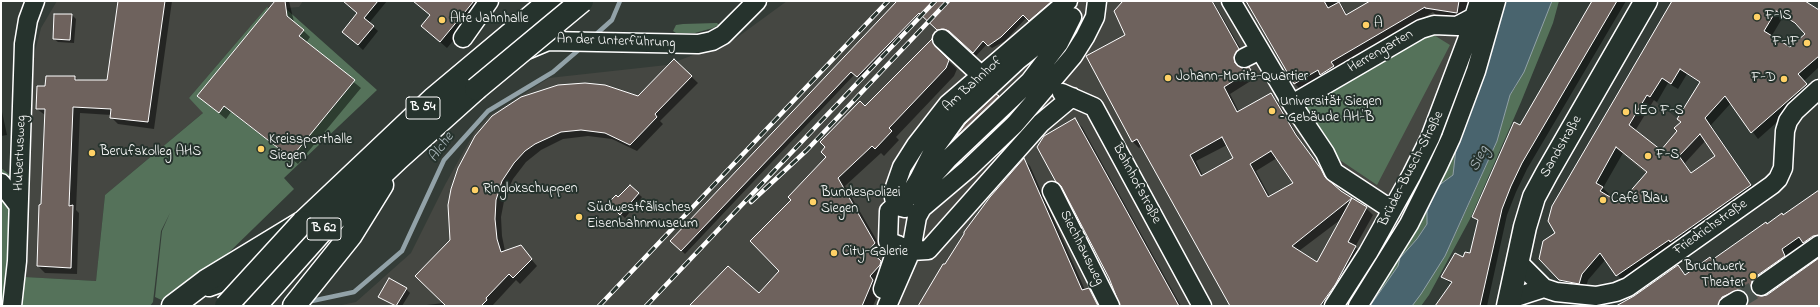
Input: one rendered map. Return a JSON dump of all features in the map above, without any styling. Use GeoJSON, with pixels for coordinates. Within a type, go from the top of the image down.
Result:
{"type":"FeatureCollection","features":[{"type":"Feature","properties":{"kind":"main road","name":"B 54"},"geometry":{"type":"LineString","coordinates":[[173,306],[206,280],[303,222],[433,99],[550,1]]}},
{"type":"Feature","properties":{"kind":"main road","name":"B 54"},"geometry":{"type":"LineString","coordinates":[[294,306],[351,235],[399,158],[476,89],[582,1]]}},
{"type":"Feature","properties":{"kind":"main road","name":"Sandstraße"},"geometry":{"type":"LineString","coordinates":[[1509,302],[1534,197],[1646,1]]}},
{"type":"Feature","properties":{"kind":"main road","name":"B 62"},"geometry":{"type":"LineString","coordinates":[[255,306],[320,233],[399,158]]}},
{"type":"Feature","properties":{"kind":"main road","name":"B 62"},"geometry":{"type":"LineString","coordinates":[[226,306],[303,222]]}},
{"type":"Feature","properties":{"kind":"street","name":"Hubertusweg"},"geometry":{"type":"LineString","coordinates":[[12,306],[17,261],[24,44],[28,20],[35,1]]}},
{"type":"Feature","properties":{"kind":"street"},"geometry":{"type":"LineString","coordinates":[[463,38],[489,1]]}},
{"type":"Feature","properties":{"kind":"street","name":"An der Unterführung"},"geometry":{"type":"LineString","coordinates":[[208,287],[269,266],[482,71],[548,41],[698,44],[712,41],[723,35],[758,1]]}},
{"type":"Feature","properties":{"kind":"street"},"geometry":{"type":"LineString","coordinates":[[1231,1],[1292,104],[1325,153],[1334,172],[1370,196],[1393,214]]}},
{"type":"Feature","properties":{"kind":"street"},"geometry":{"type":"LineString","coordinates":[[1358,306],[1409,224],[1451,138],[1473,78],[1496,1]]}},
{"type":"Feature","properties":{"kind":"street"},"geometry":{"type":"LineString","coordinates":[[910,199],[924,186],[962,131],[1073,56],[1095,17],[1091,2],[1070,9],[1051,33],[1006,68],[998,71],[986,82],[957,117],[962,131]]}},
{"type":"Feature","properties":{"kind":"street"},"geometry":{"type":"LineString","coordinates":[[1070,9],[1059,43],[1033,84],[1015,124],[968,169],[889,211],[888,241],[905,248],[928,250],[1041,123],[1072,97]]}},
{"type":"Feature","properties":{"kind":"street","name":"Am Bahnhof"},"geometry":{"type":"LineString","coordinates":[[884,302],[917,217],[910,199],[894,198],[895,187],[902,167],[916,145],[948,104],[986,82],[1070,9]]}},
{"type":"Feature","properties":{"kind":"street","name":"Herrengarten"},"geometry":{"type":"LineString","coordinates":[[1292,104],[1421,29],[1434,25],[1457,26],[1476,9]]}},
{"type":"Feature","properties":{"kind":"street","name":"Brüder-Busch-Straße"},"geometry":{"type":"LineString","coordinates":[[1334,306],[1361,270],[1423,159],[1443,108],[1476,9]]}},
{"type":"Feature","properties":{"kind":"street"},"geometry":{"type":"LineString","coordinates":[[942,39],[986,82]]}},
{"type":"Feature","properties":{"kind":"street"},"geometry":{"type":"LineString","coordinates":[[1244,58],[1260,50]]}},
{"type":"Feature","properties":{"kind":"street","name":"Bahnhofstraße"},"geometry":{"type":"LineString","coordinates":[[1006,68],[1033,84],[1072,97],[1094,107],[1202,306]]}},
{"type":"Feature","properties":{"kind":"street","name":"Friedrichstraße"},"geometry":{"type":"LineString","coordinates":[[1544,288],[1556,292],[1596,296],[1616,292],[1628,287],[1772,185],[1784,168],[1785,131],[1788,120],[1794,111],[1819,89]]}},
{"type":"Feature","properties":{"kind":"street"},"geometry":{"type":"LineString","coordinates":[[1,183],[18,205]]}},
{"type":"Feature","properties":{"kind":"street","name":"Siechhausweg"},"geometry":{"type":"LineString","coordinates":[[1052,191],[1110,306]]}},
{"type":"Feature","properties":{"kind":"street"},"geometry":{"type":"LineString","coordinates":[[1761,286],[1819,245]]}},
{"type":"Feature","properties":{"kind":"street"},"geometry":{"type":"LineString","coordinates":[[1509,302],[1544,288],[1518,262]]}},
{"type":"Feature","properties":{"kind":"shaded area","name":"Berufskolleg AHS"},"geometry":{"type":"Polygon","coordinates":[[[57,1],[303,1],[299,7],[285,8],[279,17],[267,7],[189,98],[204,112],[105,195],[96,281],[25,277],[32,63],[41,28],[57,1]]]}},
{"type":"Feature","properties":{"kind":"shaded area"},"geometry":{"type":"Polygon","coordinates":[[[787,1],[1490,1],[1452,108],[1422,179],[1389,243],[1347,299],[1356,305],[1355,306],[337,306],[356,302],[411,253],[446,183],[475,131],[489,116],[549,78],[667,65],[735,39],[787,1]]]}},
{"type":"Feature","properties":{"kind":"shaded area"},"geometry":{"type":"Polygon","coordinates":[[[1626,79],[1699,135],[1709,124],[1732,168],[1657,183],[1596,132],[1626,79]]]}},
{"type":"Feature","properties":{"kind":"green space"},"geometry":{"type":"Polygon","coordinates":[[[1498,1],[1505,1],[1480,86],[1457,140],[1453,175],[1438,186],[1427,211],[1427,224],[1417,239],[1400,258],[1398,266],[1370,306],[1361,306],[1407,230],[1498,1]]]}},
{"type":"Feature","properties":{"kind":"green space"},"geometry":{"type":"Polygon","coordinates":[[[1552,1],[1559,1],[1553,23],[1521,102],[1470,219],[1429,295],[1421,306],[1412,306],[1445,256],[1468,206],[1497,141],[1510,95],[1516,86],[1552,1]]]}},
{"type":"Feature","properties":{"kind":"green space","name":"Kreissporthalle Siegen"},"geometry":{"type":"Polygon","coordinates":[[[267,7],[279,17],[285,8],[377,90],[284,178],[294,189],[216,265],[168,303],[155,297],[162,231],[170,213],[161,231],[153,302],[150,306],[1,306],[1,168],[15,179],[13,278],[25,277],[96,281],[105,195],[203,113],[189,98],[267,7]]]}},
{"type":"Feature","properties":{"kind":"green space"},"geometry":{"type":"Polygon","coordinates":[[[717,23],[719,25],[713,28],[695,33],[676,33],[673,31],[676,25],[717,23]]]}},
{"type":"Feature","properties":{"kind":"green space"},"geometry":{"type":"Polygon","coordinates":[[[1429,32],[1450,45],[1377,185],[1331,154],[1302,108],[1429,32]]]}},
{"type":"Feature","properties":{"kind":"water","name":"Sieg"},"geometry":{"type":"Polygon","coordinates":[[[1505,1],[1552,1],[1524,72],[1510,95],[1497,141],[1445,256],[1412,306],[1370,306],[1398,266],[1400,258],[1417,239],[1427,224],[1427,211],[1438,186],[1453,175],[1457,140],[1480,86],[1505,1]]]}},
{"type":"Feature","properties":{"kind":"building"},"geometry":{"type":"Polygon","coordinates":[[[118,1],[165,1],[148,122],[110,118],[111,109],[73,107],[69,206],[73,205],[71,268],[37,266],[45,109],[36,109],[37,86],[45,86],[46,76],[75,76],[75,80],[107,80],[118,1]]]}},
{"type":"Feature","properties":{"kind":"building"},"geometry":{"type":"Polygon","coordinates":[[[275,1],[285,1],[287,16],[304,30],[299,36],[355,80],[291,158],[224,106],[219,113],[197,96],[275,1]]]}},
{"type":"Feature","properties":{"kind":"building"},"geometry":{"type":"Polygon","coordinates":[[[343,1],[378,1],[364,18],[374,26],[358,45],[342,32],[357,13],[343,1]]]}},
{"type":"Feature","properties":{"kind":"building","name":"Alte Jahnhalle"},"geometry":{"type":"Polygon","coordinates":[[[413,1],[474,1],[440,42],[421,26],[430,15],[413,1]]]}},
{"type":"Feature","properties":{"kind":"building"},"geometry":{"type":"Polygon","coordinates":[[[897,1],[1052,1],[1029,21],[1023,15],[1001,37],[988,46],[983,41],[973,53],[949,31],[944,29],[937,30],[919,13],[857,77],[851,72],[681,251],[670,241],[897,1]]]}},
{"type":"Feature","properties":{"kind":"building"},"geometry":{"type":"Polygon","coordinates":[[[1123,1],[1212,1],[1239,49],[1234,57],[1235,63],[1243,68],[1249,67],[1251,70],[1224,87],[1237,112],[1271,93],[1296,135],[1321,169],[1325,177],[1341,191],[1367,207],[1348,242],[1356,246],[1335,285],[1320,306],[1230,306],[1137,139],[1132,142],[1086,56],[1125,35],[1114,11],[1123,1]],[[1222,137],[1190,155],[1201,176],[1233,158],[1222,137]],[[1271,151],[1250,164],[1268,197],[1293,183],[1271,151]],[[1352,198],[1292,246],[1317,262],[1352,198]]]}},
{"type":"Feature","properties":{"kind":"building"},"geometry":{"type":"Polygon","coordinates":[[[1246,1],[1324,1],[1328,8],[1339,2],[1346,15],[1370,1],[1459,1],[1457,13],[1425,7],[1331,62],[1334,66],[1320,75],[1318,70],[1294,84],[1246,1]]]}},
{"type":"Feature","properties":{"kind":"building"},"geometry":{"type":"Polygon","coordinates":[[[1592,1],[1617,1],[1522,163],[1511,186],[1502,209],[1480,306],[1435,306],[1452,282],[1441,277],[1455,253],[1463,257],[1465,252],[1470,253],[1478,220],[1472,217],[1514,122],[1520,125],[1592,1]]]}},
{"type":"Feature","properties":{"kind":"building"},"geometry":{"type":"Polygon","coordinates":[[[1672,1],[1805,1],[1819,10],[1819,56],[1798,74],[1807,84],[1751,133],[1725,96],[1705,118],[1751,185],[1670,242],[1669,240],[1616,276],[1600,253],[1582,274],[1579,284],[1559,280],[1539,259],[1543,241],[1555,233],[1548,221],[1552,206],[1672,1]],[[1776,11],[1764,31],[1790,47],[1805,34],[1795,23],[1776,11]],[[1680,69],[1671,84],[1662,78],[1650,97],[1647,95],[1629,125],[1661,150],[1677,131],[1674,128],[1681,122],[1677,119],[1700,82],[1680,69]],[[1700,134],[1679,156],[1691,173],[1715,156],[1700,134]],[[1616,147],[1596,183],[1603,187],[1600,191],[1620,203],[1647,172],[1616,147]]]}},
{"type":"Feature","properties":{"kind":"building"},"geometry":{"type":"Polygon","coordinates":[[[54,14],[72,14],[70,40],[53,39],[54,14]]]}},
{"type":"Feature","properties":{"kind":"building"},"geometry":{"type":"Polygon","coordinates":[[[932,39],[935,46],[949,60],[946,68],[889,128],[892,131],[875,149],[872,146],[838,178],[875,243],[869,250],[881,261],[880,265],[870,276],[873,280],[862,306],[689,306],[728,266],[759,293],[779,271],[750,241],[791,200],[788,197],[826,157],[821,152],[825,147],[820,142],[860,101],[865,106],[932,39]]]}},
{"type":"Feature","properties":{"kind":"building","name":"Ringlokschuppen"},"geometry":{"type":"Polygon","coordinates":[[[674,59],[692,76],[655,114],[657,117],[630,145],[605,133],[581,130],[561,132],[535,144],[525,151],[514,163],[502,181],[496,200],[495,219],[497,239],[501,252],[521,245],[532,259],[513,278],[509,274],[486,298],[487,300],[481,306],[446,306],[415,276],[450,240],[448,205],[451,189],[458,168],[475,136],[492,116],[521,97],[558,85],[585,83],[605,85],[638,96],[674,59]]]}},
{"type":"Feature","properties":{"kind":"building"},"geometry":{"type":"Polygon","coordinates":[[[996,94],[999,96],[955,138],[965,124],[996,94]]]}},
{"type":"Feature","properties":{"kind":"building"},"geometry":{"type":"Polygon","coordinates":[[[1075,118],[1179,306],[1120,306],[1109,278],[1061,186],[1056,182],[1037,147],[1044,136],[1075,118]]]}},
{"type":"Feature","properties":{"kind":"building"},"geometry":{"type":"Polygon","coordinates":[[[1024,158],[1082,290],[1089,288],[1098,306],[918,306],[964,232],[990,197],[1024,158]]]}},
{"type":"Feature","properties":{"kind":"building"},"geometry":{"type":"Polygon","coordinates":[[[630,185],[639,193],[620,215],[608,203],[616,195],[618,197],[630,185]]]}},
{"type":"Feature","properties":{"kind":"building"},"geometry":{"type":"Polygon","coordinates":[[[1819,190],[1819,235],[1813,236],[1803,243],[1799,237],[1782,249],[1785,256],[1755,277],[1752,281],[1751,287],[1752,292],[1756,295],[1767,295],[1819,258],[1819,306],[1746,306],[1748,300],[1747,295],[1743,291],[1738,290],[1722,297],[1718,306],[1616,306],[1634,296],[1678,265],[1685,275],[1710,257],[1712,260],[1766,222],[1767,224],[1782,213],[1783,215],[1819,190]]]}},
{"type":"Feature","properties":{"kind":"building"},"geometry":{"type":"Polygon","coordinates":[[[389,278],[407,288],[396,306],[378,297],[389,278]]]}},
{"type":"Feature","properties":{"kind":"waterway","name":"Alche"},"geometry":{"type":"LineString","coordinates":[[593,37],[612,20],[620,1]]}},
{"type":"Feature","properties":{"kind":"waterway","name":"Alche"},"geometry":{"type":"LineString","coordinates":[[307,302],[354,292],[402,251],[444,160],[488,111],[553,72],[582,47]]}},
{"type":"Feature","properties":{"kind":"tunnel"},"geometry":{"type":"LineString","coordinates":[[1738,300],[1761,286]]}},
{"type":"Feature","properties":{"kind":"railway"},"geometry":{"type":"LineString","coordinates":[[599,306],[888,1]]}},
{"type":"Feature","properties":{"kind":"railway"},"geometry":{"type":"LineString","coordinates":[[646,306],[935,1]]}},
{"type":"Feature","properties":{"kind":"railway"},"geometry":{"type":"LineString","coordinates":[[751,202],[807,150],[948,1]]}},
{"type":"Feature","properties":{"kind":"place","name":"F-IS"},"geometry":{"type":"Point","coordinates":[1757,17]}},
{"type":"Feature","properties":{"kind":"place","name":"Alte Jahnhalle"},"geometry":{"type":"Point","coordinates":[442,20]}},
{"type":"Feature","properties":{"kind":"place","name":"A"},"geometry":{"type":"Point","coordinates":[1366,25]}},
{"type":"Feature","properties":{"kind":"place","name":"F-IF"},"geometry":{"type":"Point","coordinates":[1807,43]}},
{"type":"Feature","properties":{"kind":"place","name":"Johann-Moritz-Quartier"},"geometry":{"type":"Point","coordinates":[1168,78]}},
{"type":"Feature","properties":{"kind":"place","name":"F-D"},"geometry":{"type":"Point","coordinates":[1784,79]}},
{"type":"Feature","properties":{"kind":"place","name":"Universität Siegen – Gebäude AH-B"},"geometry":{"type":"Point","coordinates":[1272,111]}},
{"type":"Feature","properties":{"kind":"place","name":"LEO F-S"},"geometry":{"type":"Point","coordinates":[1626,112]}},
{"type":"Feature","properties":{"kind":"place","name":"Kreissporthalle Siegen"},"geometry":{"type":"Point","coordinates":[261,149]}},
{"type":"Feature","properties":{"kind":"place","name":"Berufskolleg AHS"},"geometry":{"type":"Point","coordinates":[92,153]}},
{"type":"Feature","properties":{"kind":"place","name":"F-S"},"geometry":{"type":"Point","coordinates":[1648,156]}},
{"type":"Feature","properties":{"kind":"place","name":"Ringlokschuppen"},"geometry":{"type":"Point","coordinates":[475,190]}},
{"type":"Feature","properties":{"kind":"place","name":"Café Blau"},"geometry":{"type":"Point","coordinates":[1603,200]}},
{"type":"Feature","properties":{"kind":"place","name":"Bundespolizei Siegen"},"geometry":{"type":"Point","coordinates":[813,202]}},
{"type":"Feature","properties":{"kind":"place","name":"Südwestfälisches Eisenbahnmuseum"},"geometry":{"type":"Point","coordinates":[579,217]}},
{"type":"Feature","properties":{"kind":"place","name":"City-Galerie"},"geometry":{"type":"Point","coordinates":[834,253]}},
{"type":"Feature","properties":{"kind":"place","name":"Bruchwerk Theater"},"geometry":{"type":"Point","coordinates":[1753,276]}}]}
